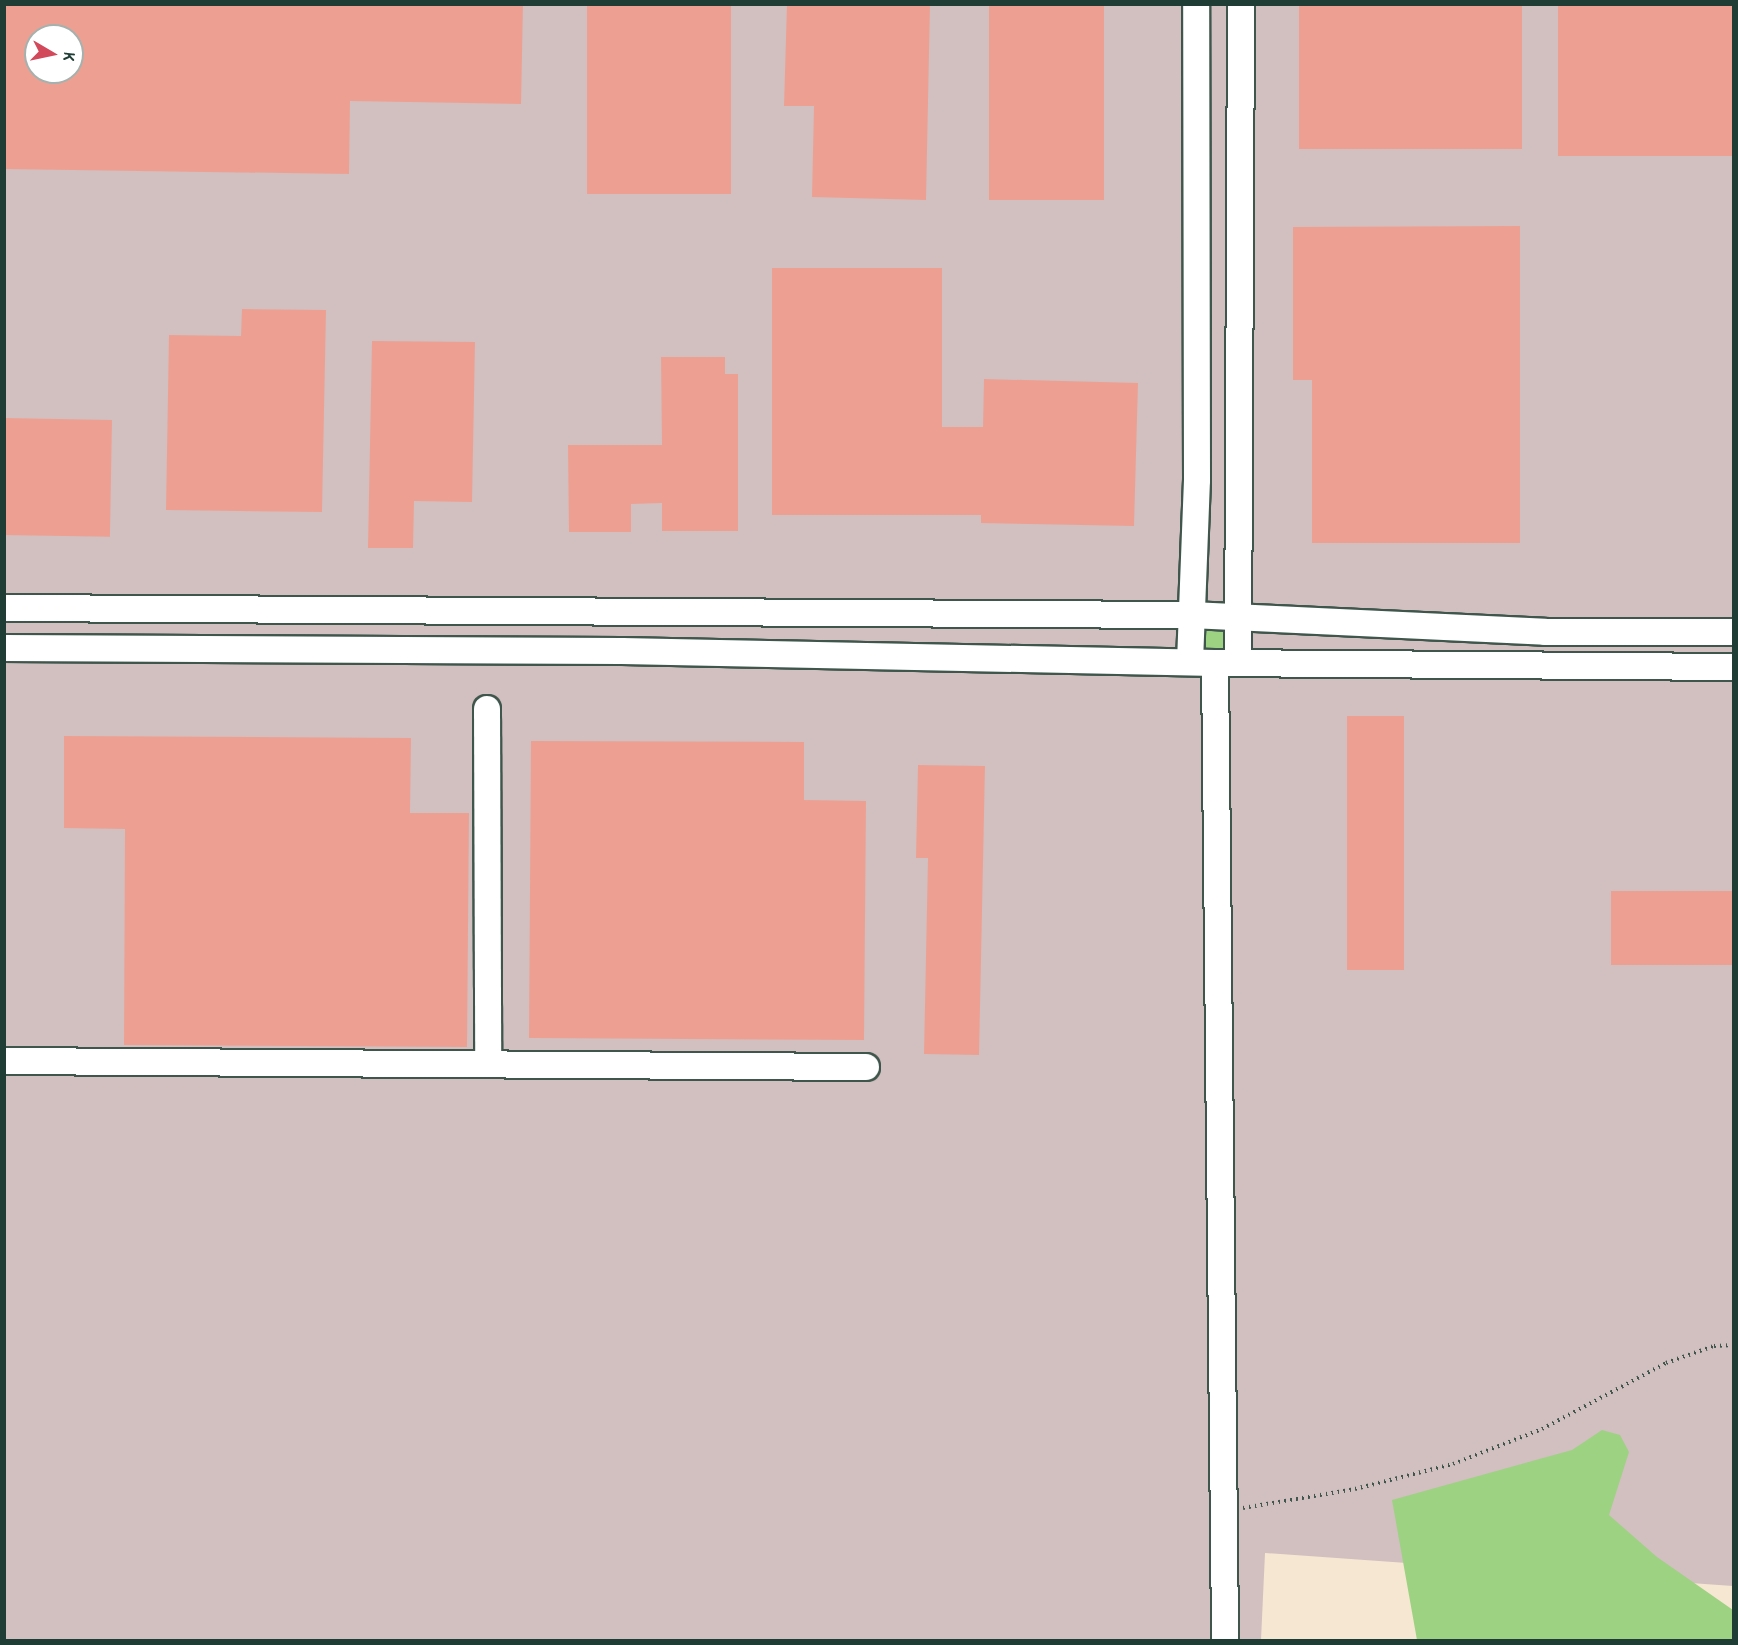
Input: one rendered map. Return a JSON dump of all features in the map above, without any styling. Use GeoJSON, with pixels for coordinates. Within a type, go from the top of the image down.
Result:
{"type":"FeatureCollection","features":[{"type":"Feature","properties":{"kind":"street"},"geometry":{"type":"LineString","coordinates":[[1190,662],[1197,480],[1197,4]]}},
{"type":"Feature","properties":{"kind":"street"},"geometry":{"type":"LineString","coordinates":[[1225,1641],[1227,663],[1238,617],[1241,4]]}},
{"type":"Feature","properties":{"kind":"street"},"geometry":{"type":"LineString","coordinates":[[4,609],[1191,615],[1545,632],[1734,632]]}},
{"type":"Feature","properties":{"kind":"street"},"geometry":{"type":"LineString","coordinates":[[622,611],[622,651]]}},
{"type":"Feature","properties":{"kind":"street"},"geometry":{"type":"LineString","coordinates":[[4,648],[622,651],[1227,663],[1734,667]]}},
{"type":"Feature","properties":{"kind":"street"},"geometry":{"type":"LineString","coordinates":[[487,709],[488,1064]]}},
{"type":"Feature","properties":{"kind":"street"},"geometry":{"type":"LineString","coordinates":[[4,1061],[866,1067]]}},
{"type":"Feature","properties":{"kind":"path"},"geometry":{"type":"LineString","coordinates":[[1224,1514],[1264,1502],[1355,1489],[1453,1464],[1542,1429],[1666,1362],[1714,1346],[1734,1345]]}},
{"type":"Feature","properties":{"kind":"shaded area"},"geometry":{"type":"Polygon","coordinates":[[[5,5],[1733,5],[1733,1586],[1265,1553],[1261,1640],[5,1640],[5,5]]]}},
{"type":"Feature","properties":{"kind":"green space"},"geometry":{"type":"Polygon","coordinates":[[[1215,627],[1224,631],[1228,640],[1224,649],[1215,653],[1206,649],[1202,640],[1206,631],[1215,627]]]}},
{"type":"Feature","properties":{"kind":"green space"},"geometry":{"type":"Polygon","coordinates":[[[1602,1430],[1620,1435],[1629,1452],[1609,1515],[1657,1557],[1733,1610],[1733,1640],[1417,1640],[1392,1500],[1572,1450],[1602,1430]]]}},
{"type":"Feature","properties":{"kind":"building"},"geometry":{"type":"Polygon","coordinates":[[[4,4],[523,4],[521,104],[350,101],[349,174],[4,169],[4,4]]]}},
{"type":"Feature","properties":{"kind":"building"},"geometry":{"type":"Polygon","coordinates":[[[587,4],[731,4],[731,194],[587,194],[587,4]]]}},
{"type":"Feature","properties":{"kind":"building"},"geometry":{"type":"Polygon","coordinates":[[[787,4],[930,4],[926,200],[812,197],[814,106],[784,106],[787,4]]]}},
{"type":"Feature","properties":{"kind":"building"},"geometry":{"type":"Polygon","coordinates":[[[989,4],[1104,4],[1104,200],[989,200],[989,4]]]}},
{"type":"Feature","properties":{"kind":"building"},"geometry":{"type":"Polygon","coordinates":[[[1299,4],[1522,4],[1522,149],[1299,149],[1299,4]]]}},
{"type":"Feature","properties":{"kind":"building"},"geometry":{"type":"Polygon","coordinates":[[[1558,4],[1734,4],[1734,156],[1558,156],[1558,4]]]}},
{"type":"Feature","properties":{"kind":"building"},"geometry":{"type":"Polygon","coordinates":[[[1520,226],[1520,543],[1312,543],[1312,380],[1293,380],[1293,227],[1520,226]]]}},
{"type":"Feature","properties":{"kind":"building"},"geometry":{"type":"Polygon","coordinates":[[[772,268],[942,268],[942,427],[983,427],[984,379],[1138,383],[1134,526],[981,523],[981,515],[772,515],[772,268]]]}},
{"type":"Feature","properties":{"kind":"building"},"geometry":{"type":"Polygon","coordinates":[[[242,309],[326,310],[322,512],[166,510],[169,335],[241,336],[242,309]]]}},
{"type":"Feature","properties":{"kind":"building"},"geometry":{"type":"Polygon","coordinates":[[[372,341],[475,342],[472,502],[414,501],[413,548],[368,548],[372,341]]]}},
{"type":"Feature","properties":{"kind":"building"},"geometry":{"type":"Polygon","coordinates":[[[661,357],[725,357],[725,374],[738,374],[738,531],[662,531],[662,503],[631,504],[631,532],[569,532],[568,445],[662,445],[661,357]]]}},
{"type":"Feature","properties":{"kind":"building"},"geometry":{"type":"Polygon","coordinates":[[[4,418],[112,420],[110,537],[4,535],[4,418]]]}},
{"type":"Feature","properties":{"kind":"building"},"geometry":{"type":"Polygon","coordinates":[[[1347,716],[1404,716],[1404,970],[1347,970],[1347,716]]]}},
{"type":"Feature","properties":{"kind":"building"},"geometry":{"type":"Polygon","coordinates":[[[64,736],[411,738],[410,813],[469,813],[467,1047],[124,1045],[125,829],[64,828],[64,736]]]}},
{"type":"Feature","properties":{"kind":"building"},"geometry":{"type":"Polygon","coordinates":[[[531,741],[804,742],[804,800],[866,801],[864,1040],[529,1038],[531,741]]]}},
{"type":"Feature","properties":{"kind":"building"},"geometry":{"type":"Polygon","coordinates":[[[918,765],[985,766],[979,1055],[924,1054],[928,858],[916,858],[918,765]]]}},
{"type":"Feature","properties":{"kind":"building"},"geometry":{"type":"Polygon","coordinates":[[[1611,891],[1734,891],[1734,965],[1611,965],[1611,891]]]}}]}
